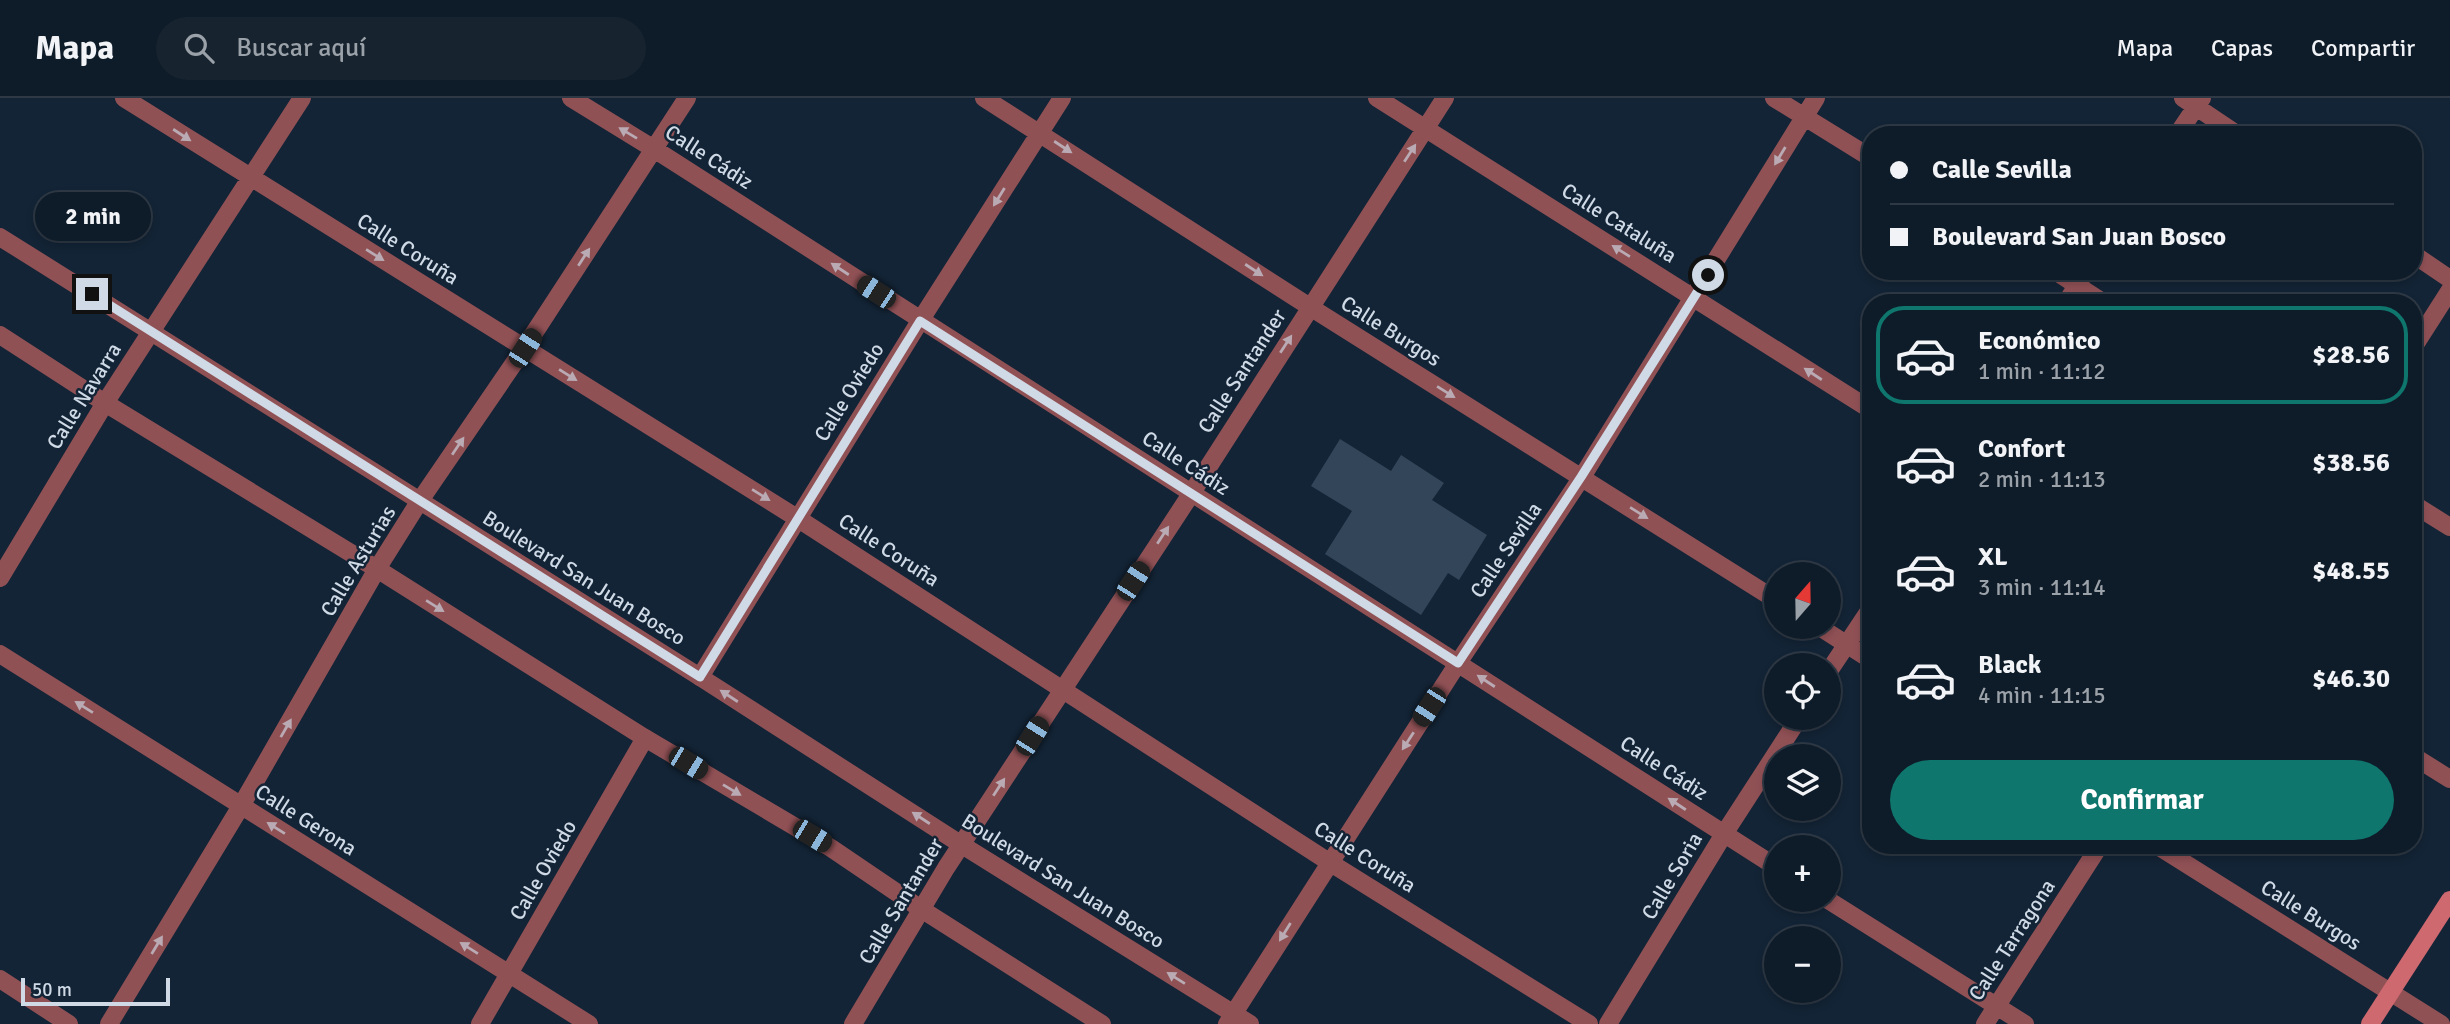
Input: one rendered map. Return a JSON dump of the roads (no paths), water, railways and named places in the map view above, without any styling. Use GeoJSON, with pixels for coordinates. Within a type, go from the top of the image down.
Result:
{"type":"FeatureCollection","features":[{"type":"Feature","properties":{"kind":"main road"},"geometry":{"type":"LineString","coordinates":[[2370,1024],[2450,900]]}},
{"type":"Feature","properties":{"kind":"street","name":"Calle Coruña"},"geometry":{"type":"LineString","coordinates":[[124,98],[797,518],[1329,862],[1589,1024]]}},
{"type":"Feature","properties":{"kind":"street","name":"Calle Navarra"},"geometry":{"type":"LineString","coordinates":[[0,578],[104,403],[302,98]]}},
{"type":"Feature","properties":{"kind":"street","name":"Calle Cádiz"},"geometry":{"type":"LineString","coordinates":[[571,98],[1764,859]]}},
{"type":"Feature","properties":{"kind":"street","name":"Calle Asturias"},"geometry":{"type":"LineString","coordinates":[[109,1024],[241,806],[377,569],[419,502],[525,348],[687,98]]}},
{"type":"Feature","properties":{"kind":"street","name":"Calle Burgos"},"geometry":{"type":"LineString","coordinates":[[984,98],[1764,592]]}},
{"type":"Feature","properties":{"kind":"street","name":"Calle Oviedo"},"geometry":{"type":"LineString","coordinates":[[700,677],[920,321],[1062,98]]}},
{"type":"Feature","properties":{"kind":"street","name":"Calle Cataluña"},"geometry":{"type":"LineString","coordinates":[[1377,98],[1862,405]]}},
{"type":"Feature","properties":{"kind":"street","name":"Calle Santander"},"geometry":{"type":"LineString","coordinates":[[853,1024],[921,909],[1061,690],[1191,494],[1446,98]]}},
{"type":"Feature","properties":{"kind":"street"},"geometry":{"type":"LineString","coordinates":[[1774,98],[1862,152]]}},
{"type":"Feature","properties":{"kind":"street","name":"Calle Sevilla"},"geometry":{"type":"LineString","coordinates":[[1231,1019],[1329,862],[1581,477],[1816,98]]}},
{"type":"Feature","properties":{"kind":"street"},"geometry":{"type":"LineString","coordinates":[[2182,126],[2194,101],[2226,126]]}},
{"type":"Feature","properties":{"kind":"street","name":"Boulevard San Juan Bosco"},"geometry":{"type":"LineString","coordinates":[[0,237],[700,677],[1231,1019],[1250,1024]]}},
{"type":"Feature","properties":{"kind":"street"},"geometry":{"type":"LineString","coordinates":[[2422,260],[2450,279]]}},
{"type":"Feature","properties":{"kind":"street"},"geometry":{"type":"LineString","coordinates":[[2084,280],[2096,294]]}},
{"type":"Feature","properties":{"kind":"street"},"geometry":{"type":"LineString","coordinates":[[2422,334],[2450,290]]}},
{"type":"Feature","properties":{"kind":"street"},"geometry":{"type":"LineString","coordinates":[[0,335],[104,403],[377,569],[645,738],[831,848],[921,909],[1102,1024]]}},
{"type":"Feature","properties":{"kind":"street"},"geometry":{"type":"LineString","coordinates":[[2422,510],[2450,527]]}},
{"type":"Feature","properties":{"kind":"street"},"geometry":{"type":"LineString","coordinates":[[1840,653],[1862,621]]}},
{"type":"Feature","properties":{"kind":"street"},"geometry":{"type":"LineString","coordinates":[[1838,639],[1862,654]]}},
{"type":"Feature","properties":{"kind":"street","name":"Calle Gerona"},"geometry":{"type":"LineString","coordinates":[[0,654],[589,1024]]}},
{"type":"Feature","properties":{"kind":"street","name":"Calle Soria"},"geometry":{"type":"LineString","coordinates":[[1608,1024],[1791,730]]}},
{"type":"Feature","properties":{"kind":"street","name":"Calle Oviedo"},"geometry":{"type":"LineString","coordinates":[[480,1024],[645,738]]}},
{"type":"Feature","properties":{"kind":"street"},"geometry":{"type":"LineString","coordinates":[[2422,762],[2450,779]]}},
{"type":"Feature","properties":{"kind":"street","name":"Calle Tarragona"},"geometry":{"type":"LineString","coordinates":[[1985,1024],[2094,854]]}},
{"type":"Feature","properties":{"kind":"street","name":"Calle Burgos"},"geometry":{"type":"LineString","coordinates":[[2170,854],[2441,1024]]}},
{"type":"Feature","properties":{"kind":"street"},"geometry":{"type":"LineString","coordinates":[[1841,908],[2025,1024]]}},
{"type":"Feature","properties":{"kind":"street"},"geometry":{"type":"LineString","coordinates":[[0,979],[69,1024]]}}]}
